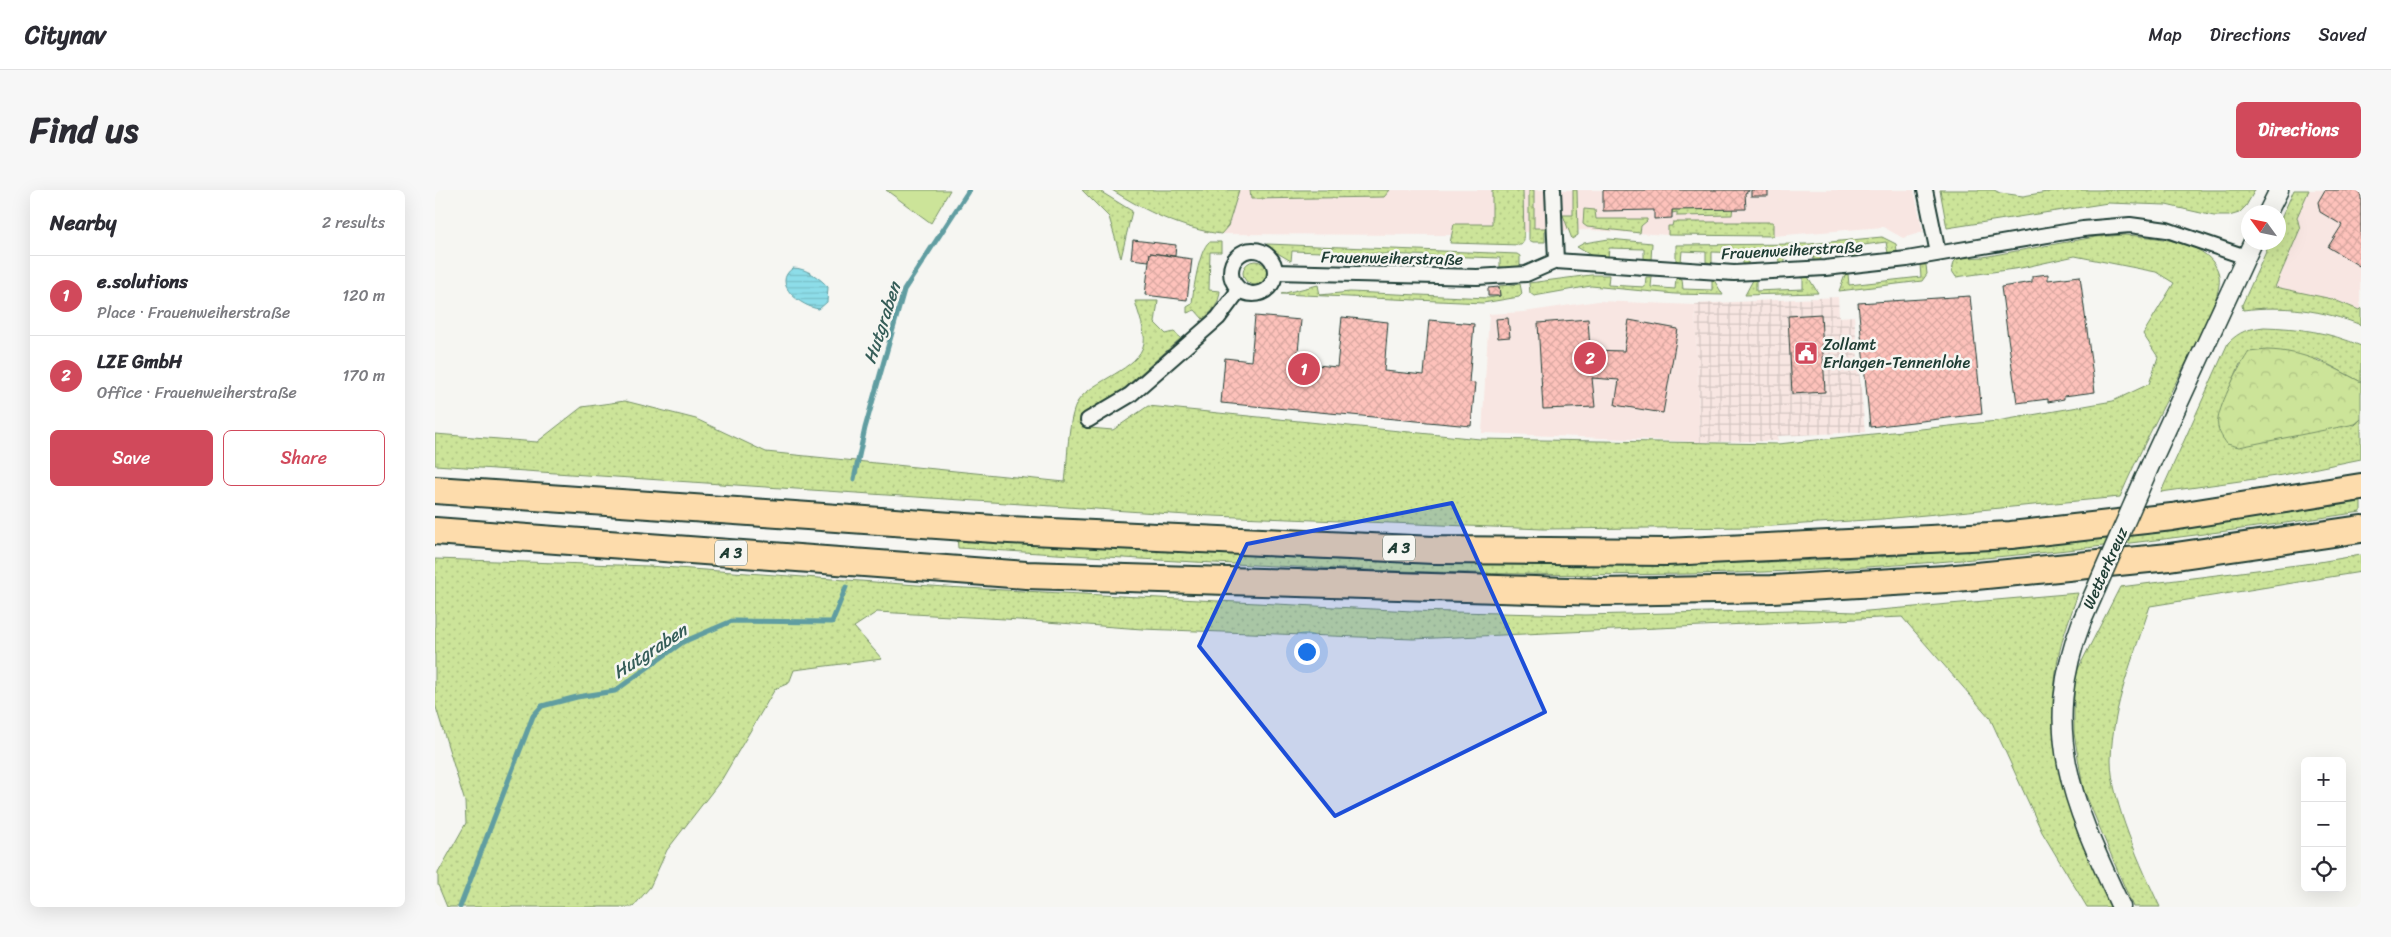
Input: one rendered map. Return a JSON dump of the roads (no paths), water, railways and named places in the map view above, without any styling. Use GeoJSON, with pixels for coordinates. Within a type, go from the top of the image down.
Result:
{"type":"FeatureCollection","features":[{"type":"Feature","properties":{"kind":"highway","name":"A 3"},"geometry":{"type":"LineString","coordinates":[[435,490],[1029,531],[1434,550],[1667,552],[2011,535],[2172,517],[2361,487]]}},
{"type":"Feature","properties":{"kind":"highway","name":"A 3"},"geometry":{"type":"LineString","coordinates":[[435,531],[1026,575],[1601,592],[1772,589],[1946,579],[2169,557],[2361,530]]}},
{"type":"Feature","properties":{"kind":"street"},"geometry":{"type":"LineString","coordinates":[[1553,190],[1556,261]]}},
{"type":"Feature","properties":{"kind":"street"},"geometry":{"type":"LineString","coordinates":[[1925,190],[1938,253]]}},
{"type":"Feature","properties":{"kind":"street"},"geometry":{"type":"LineString","coordinates":[[2272,205],[2279,190]]}},
{"type":"Feature","properties":{"kind":"street","name":"Frauenweiherstraße"},"geometry":{"type":"LineString","coordinates":[[1275,272],[1477,278],[1526,274],[1556,261],[1734,273],[1825,268],[1907,259],[2083,229],[2130,225],[2167,230],[2241,248]]}},
{"type":"Feature","properties":{"kind":"street","name":"Wetterkreuz"},"geometry":{"type":"LineString","coordinates":[[2121,907],[2075,796],[2063,744],[2062,699],[2066,669],[2082,621],[2152,461],[2250,250]]}},
{"type":"Feature","properties":{"kind":"street"},"geometry":{"type":"LineString","coordinates":[[1250,251],[1264,253],[1274,264],[1275,272],[1270,287],[1263,292],[1247,294],[1239,290],[1235,285],[1231,272],[1236,259],[1250,251]]}},
{"type":"Feature","properties":{"kind":"street"},"geometry":{"type":"LineString","coordinates":[[1088,420],[1130,395],[1218,318],[1227,309],[1239,290]]}},
{"type":"Feature","properties":{"kind":"water"},"geometry":{"type":"Polygon","coordinates":[[[793,268],[798,268],[812,274],[828,287],[827,302],[819,309],[805,304],[791,294],[785,281],[787,274],[793,268]]]}},
{"type":"Feature","properties":{"kind":"waterway","name":"Hutgraben"},"geometry":{"type":"LineString","coordinates":[[854,479],[865,428],[904,290],[969,190]]}},
{"type":"Feature","properties":{"kind":"waterway","name":"Hutgraben"},"geometry":{"type":"LineString","coordinates":[[460,907],[533,716],[542,706],[577,697],[615,691],[683,642],[732,621],[832,622],[846,587]]}},
{"type":"Feature","properties":{"kind":"place","name":"Zollamt Erlangen-Tennenlohe"},"geometry":{"type":"Point","coordinates":[1806,353]}},
{"type":"Feature","properties":{"kind":"place","name":"LZE GmbH"},"geometry":{"type":"Point","coordinates":[1590,358]}},
{"type":"Feature","properties":{"kind":"place","name":"e.solutions"},"geometry":{"type":"Point","coordinates":[1304,369]}}]}
